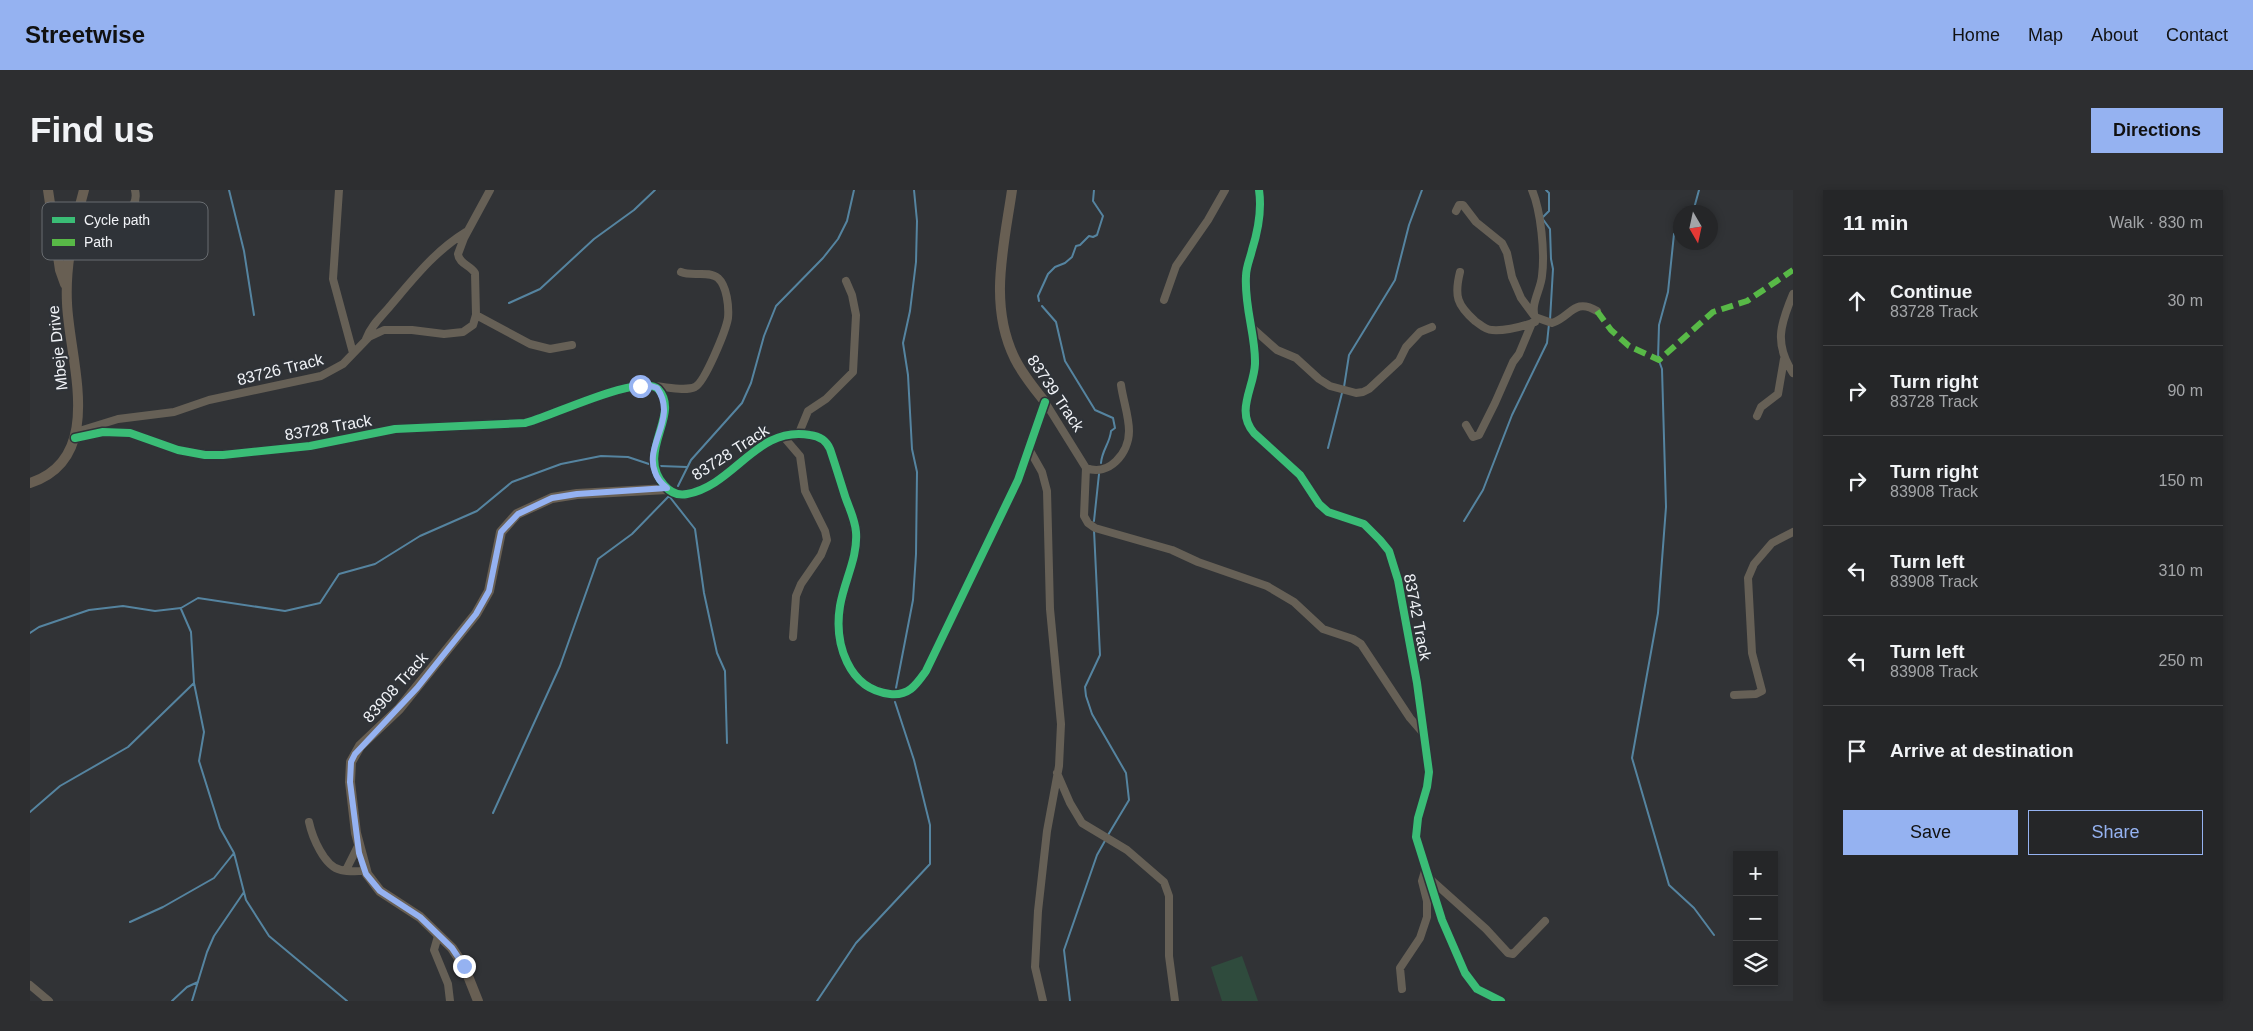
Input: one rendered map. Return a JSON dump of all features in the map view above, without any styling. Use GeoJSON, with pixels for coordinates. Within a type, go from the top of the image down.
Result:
{"type":"FeatureCollection","features":[{"type":"Feature","properties":{"kind":"street"},"geometry":{"type":"LineString","coordinates":[[134,202],[136,199],[135,190]]}},
{"type":"Feature","properties":{"kind":"street"},"geometry":{"type":"LineString","coordinates":[[339,190],[333,279],[353,353]]}},
{"type":"Feature","properties":{"kind":"street"},"geometry":{"type":"LineString","coordinates":[[365,341],[375,333],[395,329],[444,334],[463,332],[473,325],[476,315],[475,273],[460,261],[458,254],[490,190]]}},
{"type":"Feature","properties":{"kind":"street","name":"83739 Track"},"geometry":{"type":"LineString","coordinates":[[1012,190],[1000,262],[1002,318],[1007,340],[1023,374],[1045,402],[1086,468]]}},
{"type":"Feature","properties":{"kind":"street"},"geometry":{"type":"LineString","coordinates":[[1164,300],[1176,266],[1208,220],[1225,190]]}},
{"type":"Feature","properties":{"kind":"street","name":"83742 Track"},"geometry":{"type":"LineString","coordinates":[[1259,190],[1260,216],[1246,277],[1255,366],[1245,409],[1249,428],[1300,475],[1319,504],[1328,512],[1364,524],[1389,551],[1398,580],[1417,683],[1429,779],[1416,828],[1416,837],[1442,920],[1465,973],[1477,989],[1501,1001]]}},
{"type":"Feature","properties":{"kind":"street"},"geometry":{"type":"LineString","coordinates":[[1466,424],[1473,437],[1478,435],[1535,320],[1534,308],[1542,277],[1543,261],[1538,214],[1532,190]]}},
{"type":"Feature","properties":{"kind":"street"},"geometry":{"type":"LineString","coordinates":[[1456,211],[1459,205],[1463,205],[1476,222],[1502,243],[1512,277],[1521,298],[1535,320]]}},
{"type":"Feature","properties":{"kind":"street"},"geometry":{"type":"LineString","coordinates":[[365,341],[376,322],[424,266],[444,248],[468,231]]}},
{"type":"Feature","properties":{"kind":"street"},"geometry":{"type":"LineString","coordinates":[[58,260],[60,270],[67,287]]}},
{"type":"Feature","properties":{"kind":"street","name":"Mbeje Drive"},"geometry":{"type":"LineString","coordinates":[[30,483],[42,478],[58,466],[76,435],[78,400],[67,287],[69,260]]}},
{"type":"Feature","properties":{"kind":"street"},"geometry":{"type":"LineString","coordinates":[[652,386],[693,388],[698,384],[712,360],[727,322],[726,294],[720,280],[712,275],[681,272]]}},
{"type":"Feature","properties":{"kind":"street"},"geometry":{"type":"LineString","coordinates":[[1460,272],[1456,291],[1459,302],[1464,311],[1486,329],[1512,329],[1535,320],[1552,323],[1579,306],[1587,306],[1597,311]]}},
{"type":"Feature","properties":{"kind":"street"},"geometry":{"type":"LineString","coordinates":[[799,433],[808,411],[826,399],[854,372],[856,315],[852,295],[846,280]]}},
{"type":"Feature","properties":{"kind":"street"},"geometry":{"type":"LineString","coordinates":[[1793,294],[1780,333],[1780,346],[1784,359],[1793,373]]}},
{"type":"Feature","properties":{"kind":"street"},"geometry":{"type":"LineString","coordinates":[[476,315],[530,344],[550,349],[572,345]]}},
{"type":"Feature","properties":{"kind":"street"},"geometry":{"type":"LineString","coordinates":[[1250,326],[1277,350],[1296,358],[1319,379],[1330,386],[1356,393],[1369,389],[1400,361],[1406,347],[1420,332],[1432,327]]}},
{"type":"Feature","properties":{"kind":"street","name":"83726 Track"},"geometry":{"type":"LineString","coordinates":[[76,435],[118,419],[174,412],[209,400],[320,376],[343,364],[365,341]]}},
{"type":"Feature","properties":{"kind":"street"},"geometry":{"type":"LineString","coordinates":[[1756,416],[1761,407],[1778,394],[1784,359]]}},
{"type":"Feature","properties":{"kind":"street"},"geometry":{"type":"LineString","coordinates":[[1121,385],[1129,433],[1124,450],[1113,465],[1107,469],[1092,470],[1086,468],[1084,516],[1088,524],[1095,528],[1172,550],[1198,562],[1267,586],[1282,594],[1323,629],[1353,639],[1361,644],[1410,718],[1423,733]]}},
{"type":"Feature","properties":{"kind":"street","name":"83728 Track"},"geometry":{"type":"LineString","coordinates":[[76,435],[130,433],[178,450],[206,455],[223,455],[310,446],[395,429],[525,423],[539,420],[601,394],[640,386],[652,386]]}},
{"type":"Feature","properties":{"kind":"street"},"geometry":{"type":"LineString","coordinates":[[652,386],[660,393],[664,409],[653,464],[658,479],[667,488]]}},
{"type":"Feature","properties":{"kind":"street","name":"83728 Track"},"geometry":{"type":"LineString","coordinates":[[667,488],[680,495],[706,487],[718,480],[754,450],[782,435],[799,433],[820,438],[828,444],[855,524],[856,547],[839,616],[844,655],[852,673],[858,680],[876,691],[894,694],[911,690],[926,671],[992,530],[1008,502],[1045,402]]}},
{"type":"Feature","properties":{"kind":"street"},"geometry":{"type":"LineString","coordinates":[[782,435],[800,456],[805,491],[825,530],[827,540],[821,555],[800,584],[796,596],[793,637]]}},
{"type":"Feature","properties":{"kind":"street"},"geometry":{"type":"LineString","coordinates":[[1029,449],[1042,472],[1048,500],[1050,609],[1061,724],[1057,773],[1047,830],[1036,928],[1035,967],[1043,1001]]}},
{"type":"Feature","properties":{"kind":"street","name":"83908 Track"},"geometry":{"type":"LineString","coordinates":[[478,1001],[464,966],[452,948],[420,917],[380,891],[365,871],[358,846],[350,782],[351,762],[355,754],[411,695],[476,614],[489,591],[498,539],[506,524],[518,514],[552,498],[593,492],[649,491],[667,488]]}},
{"type":"Feature","properties":{"kind":"street"},"geometry":{"type":"LineString","coordinates":[[1734,695],[1756,694],[1762,691],[1752,652],[1748,578],[1754,564],[1772,543],[1793,532]]}},
{"type":"Feature","properties":{"kind":"street"},"geometry":{"type":"LineString","coordinates":[[1057,773],[1070,803],[1082,823],[1127,850],[1164,882],[1168,896],[1169,956],[1174,1001]]}},
{"type":"Feature","properties":{"kind":"street"},"geometry":{"type":"LineString","coordinates":[[309,822],[314,840],[327,860],[337,869],[365,871]]}},
{"type":"Feature","properties":{"kind":"street"},"geometry":{"type":"LineString","coordinates":[[346,870],[358,846]]}},
{"type":"Feature","properties":{"kind":"street"},"geometry":{"type":"LineString","coordinates":[[1402,989],[1400,968],[1420,938],[1426,917],[1427,901],[1422,882],[1426,873],[1486,929],[1508,953],[1513,954],[1520,948],[1545,921]]}},
{"type":"Feature","properties":{"kind":"street"},"geometry":{"type":"LineString","coordinates":[[438,936],[434,950],[448,984],[450,1001]]}},
{"type":"Feature","properties":{"kind":"street"},"geometry":{"type":"LineString","coordinates":[[30,985],[49,1001]]}},
{"type":"Feature","properties":{"kind":"green space"},"geometry":{"type":"Polygon","coordinates":[[[1242,956],[1258,1001],[1222,1001],[1211,967],[1242,956]]]}},
{"type":"Feature","properties":{"kind":"waterway"},"geometry":{"type":"LineString","coordinates":[[229,190],[244,251],[254,315]]}},
{"type":"Feature","properties":{"kind":"waterway"},"geometry":{"type":"LineString","coordinates":[[509,303],[540,289],[594,239],[634,210],[655,190]]}},
{"type":"Feature","properties":{"kind":"waterway"},"geometry":{"type":"LineString","coordinates":[[678,486],[691,460],[742,403],[751,383],[764,336],[776,306],[823,258],[838,239],[847,221],[854,190]]}},
{"type":"Feature","properties":{"kind":"waterway"},"geometry":{"type":"LineString","coordinates":[[896,688],[913,600],[916,554],[917,472],[912,449],[908,375],[903,343],[910,311],[916,262],[917,221],[914,190]]}},
{"type":"Feature","properties":{"kind":"waterway"},"geometry":{"type":"LineString","coordinates":[[1039,301],[1038,296],[1048,274],[1055,267],[1065,263],[1072,257],[1076,246],[1080,245],[1089,236],[1097,235],[1103,216],[1093,201],[1094,190]]}},
{"type":"Feature","properties":{"kind":"waterway"},"geometry":{"type":"LineString","coordinates":[[1344,387],[1349,355],[1395,280],[1409,225],[1422,190]]}},
{"type":"Feature","properties":{"kind":"waterway"},"geometry":{"type":"LineString","coordinates":[[1546,190],[1549,193],[1549,211],[1542,218],[1550,229],[1553,269],[1550,320]]}},
{"type":"Feature","properties":{"kind":"waterway"},"geometry":{"type":"LineString","coordinates":[[1695,205],[1699,190]]}},
{"type":"Feature","properties":{"kind":"waterway"},"geometry":{"type":"LineString","coordinates":[[1658,359],[1659,325],[1668,292],[1673,244]]}},
{"type":"Feature","properties":{"kind":"waterway"},"geometry":{"type":"LineString","coordinates":[[1042,306],[1056,322],[1065,361],[1095,410],[1113,418],[1115,428],[1111,431],[1101,463]]}},
{"type":"Feature","properties":{"kind":"waterway"},"geometry":{"type":"LineString","coordinates":[[1464,521],[1483,490],[1512,415],[1547,343],[1549,324]]}},
{"type":"Feature","properties":{"kind":"waterway"},"geometry":{"type":"LineString","coordinates":[[1659,361],[1662,369],[1666,507],[1658,613],[1632,758],[1669,885],[1694,908],[1714,935]]}},
{"type":"Feature","properties":{"kind":"waterway"},"geometry":{"type":"LineString","coordinates":[[1328,448],[1342,393]]}},
{"type":"Feature","properties":{"kind":"waterway"},"geometry":{"type":"LineString","coordinates":[[30,633],[39,627],[89,610],[123,606],[155,611],[181,608],[198,598],[285,611],[320,603],[339,574],[375,564],[420,536],[477,511],[512,482],[561,464],[601,456],[628,457],[649,464]]}},
{"type":"Feature","properties":{"kind":"waterway"},"geometry":{"type":"LineString","coordinates":[[660,466],[687,467]]}},
{"type":"Feature","properties":{"kind":"waterway"},"geometry":{"type":"LineString","coordinates":[[1094,521],[1099,474]]}},
{"type":"Feature","properties":{"kind":"waterway"},"geometry":{"type":"LineString","coordinates":[[493,813],[560,666],[598,559],[632,534],[669,496],[695,529],[704,593],[717,653],[725,671],[727,743]]}},
{"type":"Feature","properties":{"kind":"waterway"},"geometry":{"type":"LineString","coordinates":[[1094,530],[1100,655],[1085,687],[1086,696],[1092,714],[1126,773],[1129,800],[1108,835]]}},
{"type":"Feature","properties":{"kind":"waterway"},"geometry":{"type":"LineString","coordinates":[[181,609],[191,632],[194,683],[204,732],[199,761],[220,828],[234,853],[246,900],[269,936],[347,1001]]}},
{"type":"Feature","properties":{"kind":"waterway"},"geometry":{"type":"LineString","coordinates":[[30,812],[60,786],[128,747],[194,683]]}},
{"type":"Feature","properties":{"kind":"waterway"},"geometry":{"type":"LineString","coordinates":[[817,1001],[856,943],[930,864],[930,825],[914,760],[895,702]]}},
{"type":"Feature","properties":{"kind":"waterway"},"geometry":{"type":"LineString","coordinates":[[1070,1001],[1064,950],[1097,855],[1106,839]]}},
{"type":"Feature","properties":{"kind":"waterway"},"geometry":{"type":"LineString","coordinates":[[130,922],[163,907],[214,878],[234,853]]}},
{"type":"Feature","properties":{"kind":"waterway"},"geometry":{"type":"LineString","coordinates":[[192,1001],[207,952],[214,936],[244,892]]}},
{"type":"Feature","properties":{"kind":"waterway"},"geometry":{"type":"LineString","coordinates":[[172,1001],[187,987],[198,982]]}},
{"type":"Feature","properties":{"kind":"marked path"},"geometry":{"type":"LineString","coordinates":[[1597,311],[1611,330],[1629,346],[1659,360],[1713,312],[1747,301],[1793,270]]}},
{"type":"Feature","properties":{"kind":"cycle path"},"geometry":{"type":"LineString","coordinates":[[1259,190],[1259,220],[1246,273],[1247,299],[1255,353],[1254,373],[1247,399],[1246,416],[1254,433],[1300,475],[1319,504],[1328,512],[1364,524],[1389,551],[1398,580],[1417,683],[1429,772],[1427,787],[1418,818],[1416,837],[1442,920],[1465,973],[1477,989],[1501,1001]]}},
{"type":"Feature","properties":{"kind":"cycle path"},"geometry":{"type":"LineString","coordinates":[[75,438],[103,432],[130,433],[178,450],[205,455],[223,455],[310,446],[395,429],[525,423],[615,391],[633,386],[648,385],[658,389],[664,399],[665,410],[654,460],[656,472],[669,490],[677,494],[687,494],[719,480],[760,447],[775,439],[791,434],[816,436],[822,439],[830,449],[856,532],[855,551],[840,606],[839,635],[842,649],[854,674],[864,683],[876,690],[897,694],[911,689],[926,671],[1018,480],[1045,402]]}},
{"type":"Feature","properties":{"kind":"route"},"geometry":{"type":"LineString","coordinates":[[464,966],[452,948],[420,917],[380,891],[366,874],[359,853],[356,833],[350,782],[351,762],[360,746],[399,710],[476,614],[489,591],[494,571],[498,539],[506,524],[518,514],[552,498],[577,494],[612,491],[649,491],[667,488],[658,479],[653,464],[653,456],[664,416],[664,400],[657,388],[648,385],[640,386]]}}]}
